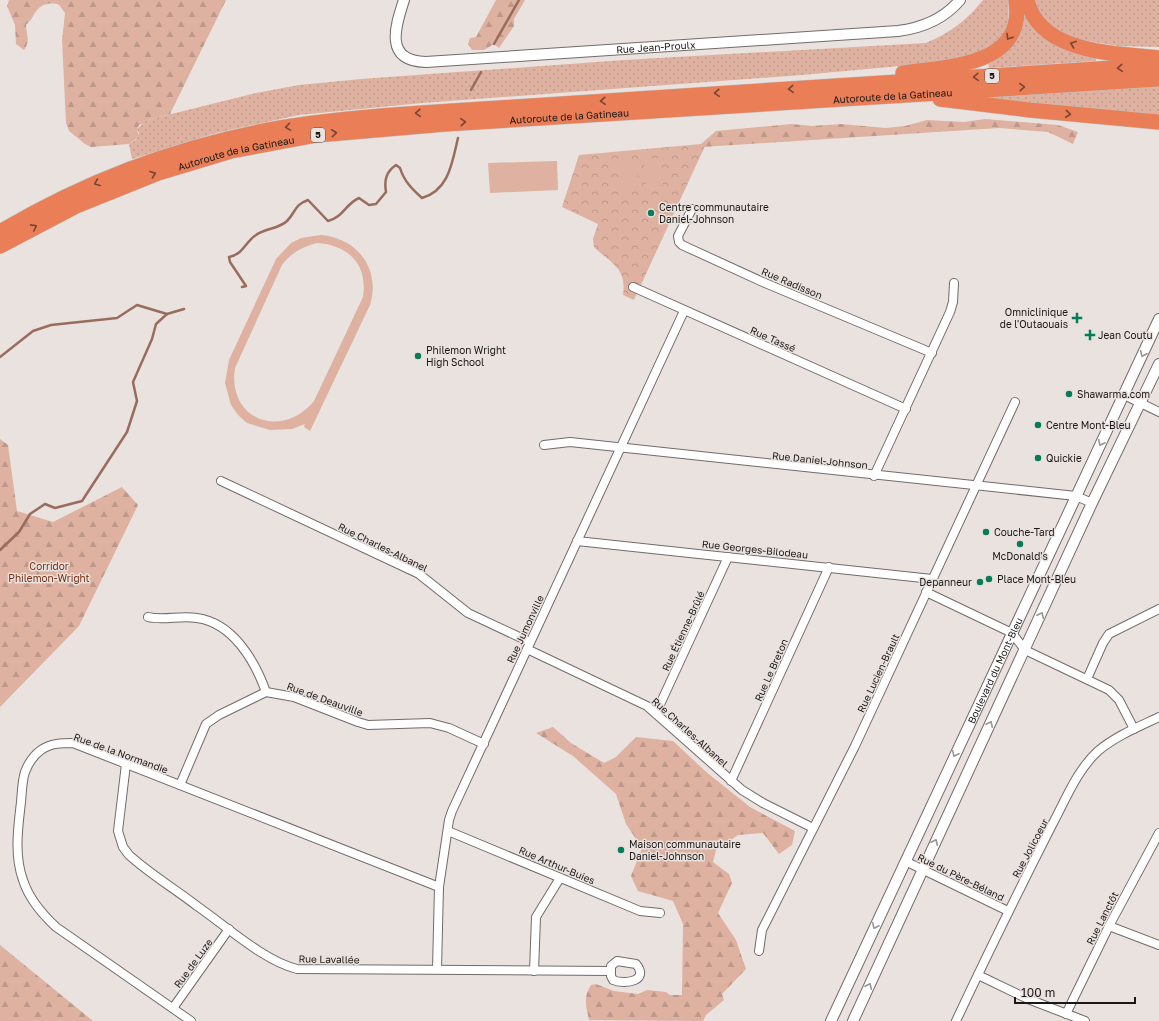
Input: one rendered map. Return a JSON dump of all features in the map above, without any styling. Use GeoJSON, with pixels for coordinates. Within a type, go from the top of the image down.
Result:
{"type":"FeatureCollection","features":[{"type":"Feature","properties":{"kind":"highway"},"geometry":{"type":"LineString","coordinates":[[825,86],[966,63],[987,57],[1000,49],[1011,35],[1016,18],[1016,0]]}},
{"type":"Feature","properties":{"kind":"highway"},"geometry":{"type":"LineString","coordinates":[[1027,0],[1032,14],[1039,24],[1051,34],[1066,42],[1099,51],[1159,58]]}},
{"type":"Feature","properties":{"kind":"highway","name":"Autoroute de la Gatineau"},"geometry":{"type":"LineString","coordinates":[[0,232],[63,198],[128,170],[206,145],[279,128],[324,121],[388,115],[1159,65]]}},
{"type":"Feature","properties":{"kind":"highway","name":"Autoroute de la Gatineau"},"geometry":{"type":"LineString","coordinates":[[0,246],[66,210],[136,180],[209,157],[295,138],[349,131],[415,126],[900,94],[1159,79]]}},
{"type":"Feature","properties":{"kind":"highway"},"geometry":{"type":"LineString","coordinates":[[900,94],[1037,111],[1159,122]]}},
{"type":"Feature","properties":{"kind":"street","name":"Rue Jean-Proulx"},"geometry":{"type":"LineString","coordinates":[[404,0],[395,31],[396,46],[407,58],[426,62],[898,31],[931,23],[946,14],[960,0]]}},
{"type":"Feature","properties":{"kind":"street","name":"Rue Radisson"},"geometry":{"type":"LineString","coordinates":[[692,209],[678,236],[679,242],[682,245],[765,283],[932,353]]}},
{"type":"Feature","properties":{"kind":"street"},"geometry":{"type":"LineString","coordinates":[[874,476],[932,353],[953,302],[954,283]]}},
{"type":"Feature","properties":{"kind":"street","name":"Rue Tassé"},"geometry":{"type":"LineString","coordinates":[[633,287],[906,409]]}},
{"type":"Feature","properties":{"kind":"street","name":"Rue Jumonville"},"geometry":{"type":"LineString","coordinates":[[437,969],[439,887],[452,811],[684,311]]}},
{"type":"Feature","properties":{"kind":"street","name":"Boulevard du Mont-Bleu"},"geometry":{"type":"LineString","coordinates":[[831,1021],[1159,319]]}},
{"type":"Feature","properties":{"kind":"street","name":"Boulevard du Mont-Bleu"},"geometry":{"type":"LineString","coordinates":[[852,1021],[1092,503],[1159,364]]}},
{"type":"Feature","properties":{"kind":"street"},"geometry":{"type":"LineString","coordinates":[[1124,395],[1159,412]]}},
{"type":"Feature","properties":{"kind":"street","name":"Rue Lucien-Brault"},"geometry":{"type":"LineString","coordinates":[[759,951],[762,930],[855,746],[1015,402]]}},
{"type":"Feature","properties":{"kind":"street","name":"Rue Daniel-Johnson"},"geometry":{"type":"LineString","coordinates":[[544,445],[570,442],[874,476],[1076,496],[1092,503]]}},
{"type":"Feature","properties":{"kind":"street","name":"Rue Charles-Albanel"},"geometry":{"type":"LineString","coordinates":[[221,481],[419,574],[468,614],[528,646],[634,698],[656,713],[731,781],[763,803],[813,828]]}},
{"type":"Feature","properties":{"kind":"street","name":"Rue Georges-Bilodeau"},"geometry":{"type":"LineString","coordinates":[[576,541],[932,579]]}},
{"type":"Feature","properties":{"kind":"street"},"geometry":{"type":"LineString","coordinates":[[1052,547],[1068,555]]}},
{"type":"Feature","properties":{"kind":"street","name":"Rue Étienne-Brûlé"},"geometry":{"type":"LineString","coordinates":[[656,713],[728,557]]}},
{"type":"Feature","properties":{"kind":"street","name":"Rue Le Breton"},"geometry":{"type":"LineString","coordinates":[[731,781],[829,567]]}},
{"type":"Feature","properties":{"kind":"street"},"geometry":{"type":"LineString","coordinates":[[926,592],[1012,633],[1024,650],[1087,679],[1114,694],[1134,729]]}},
{"type":"Feature","properties":{"kind":"street"},"geometry":{"type":"LineString","coordinates":[[1087,679],[1103,643],[1109,634],[1159,610]]}},
{"type":"Feature","properties":{"kind":"street"},"geometry":{"type":"LineString","coordinates":[[148,617],[161,620],[196,618],[215,623],[224,629],[252,660],[266,692],[219,715],[206,724],[180,785]]}},
{"type":"Feature","properties":{"kind":"street","name":"Rue de Deauville"},"geometry":{"type":"LineString","coordinates":[[266,692],[294,697],[368,725],[430,724],[449,728],[484,744]]}},
{"type":"Feature","properties":{"kind":"street","name":"Rue Jolicoeur"},"geometry":{"type":"LineString","coordinates":[[956,1021],[1008,911],[1075,783],[1087,764],[1106,745],[1159,717]]}},
{"type":"Feature","properties":{"kind":"street","name":"Rue de la Normandie"},"geometry":{"type":"LineString","coordinates":[[191,1021],[56,927],[34,902],[20,872],[17,840],[25,771],[35,756],[48,746],[57,743],[73,743],[439,887]]}},
{"type":"Feature","properties":{"kind":"street","name":"Rue Lavallée"},"geometry":{"type":"LineString","coordinates":[[126,764],[118,832],[123,847],[136,861],[277,962],[297,969],[611,971]]}},
{"type":"Feature","properties":{"kind":"street","name":"Rue Arthur-Buies"},"geometry":{"type":"LineString","coordinates":[[448,830],[640,912],[660,913]]}},
{"type":"Feature","properties":{"kind":"street","name":"Rue Lanctôt"},"geometry":{"type":"LineString","coordinates":[[1066,1014],[1109,926],[1159,833]]}},
{"type":"Feature","properties":{"kind":"street","name":"Rue du Père-Béland"},"geometry":{"type":"LineString","coordinates":[[905,861],[1008,911]]}},
{"type":"Feature","properties":{"kind":"street"},"geometry":{"type":"LineString","coordinates":[[534,970],[536,917],[560,878]]}},
{"type":"Feature","properties":{"kind":"street"},"geometry":{"type":"LineString","coordinates":[[1109,926],[1159,945]]}},
{"type":"Feature","properties":{"kind":"street","name":"Rue de Luze"},"geometry":{"type":"LineString","coordinates":[[173,1008],[230,929]]}},
{"type":"Feature","properties":{"kind":"street"},"geometry":{"type":"LineString","coordinates":[[978,975],[1028,999],[1085,1021]]}},
{"type":"Feature","properties":{"kind":"green space"},"geometry":{"type":"Polygon","coordinates":[[[9,0],[226,0],[170,114],[147,120],[145,123],[139,125],[137,129],[139,137],[129,144],[91,147],[69,131],[66,123],[62,40],[65,13],[57,4],[48,4],[40,7],[26,25],[28,41],[24,50],[16,44],[15,25],[7,6],[9,0]]]}},
{"type":"Feature","properties":{"kind":"green space"},"geometry":{"type":"Polygon","coordinates":[[[496,0],[525,0],[514,19],[514,26],[499,48],[494,44],[484,50],[472,50],[468,44],[470,38],[476,37],[496,0]]]}},
{"type":"Feature","properties":{"kind":"green space"},"geometry":{"type":"Polygon","coordinates":[[[983,0],[1009,0],[1008,24],[1003,35],[988,49],[961,58],[911,65],[802,75],[422,103],[299,115],[216,133],[132,159],[129,144],[136,140],[139,133],[137,129],[147,120],[256,93],[299,85],[361,79],[624,60],[926,43],[943,35],[958,25],[971,14],[983,0]]]}},
{"type":"Feature","properties":{"kind":"green space"},"geometry":{"type":"Polygon","coordinates":[[[1033,0],[1159,0],[1159,47],[1118,46],[1076,39],[1047,24],[1038,13],[1033,0]]]}},
{"type":"Feature","properties":{"kind":"green space"},"geometry":{"type":"Polygon","coordinates":[[[1021,5],[1025,12],[1096,55],[1096,61],[989,68],[988,62],[1021,5]]]}},
{"type":"Feature","properties":{"kind":"green space"},"geometry":{"type":"Polygon","coordinates":[[[1159,86],[1159,118],[995,102],[995,97],[1159,86]]]}},
{"type":"Feature","properties":{"kind":"green space"},"geometry":{"type":"Polygon","coordinates":[[[985,119],[1058,125],[1078,132],[1073,144],[1048,132],[999,128],[702,147],[701,144],[716,131],[792,124],[812,126],[841,124],[886,128],[905,126],[927,120],[964,122],[985,119]]]}},
{"type":"Feature","properties":{"kind":"green space"},"geometry":{"type":"Polygon","coordinates":[[[701,144],[702,147],[705,146],[634,300],[623,295],[624,286],[620,272],[616,266],[594,247],[593,239],[598,224],[562,207],[579,155],[701,144]]]}},
{"type":"Feature","properties":{"kind":"green space"},"geometry":{"type":"Polygon","coordinates":[[[661,158],[663,185],[646,186],[644,159],[661,158]]]}},
{"type":"Feature","properties":{"kind":"green space"},"geometry":{"type":"Polygon","coordinates":[[[637,160],[638,187],[621,188],[620,161],[637,160]]]}},
{"type":"Feature","properties":{"kind":"green space"},"geometry":{"type":"Polygon","coordinates":[[[557,161],[558,190],[490,193],[488,163],[557,161]]]}},
{"type":"Feature","properties":{"kind":"green space"},"geometry":{"type":"Polygon","coordinates":[[[321,235],[334,237],[346,242],[356,249],[364,258],[369,268],[373,292],[370,305],[310,431],[304,427],[305,424],[292,429],[270,430],[247,423],[238,415],[231,405],[225,383],[229,360],[276,259],[291,243],[301,238],[321,235]],[[317,243],[306,246],[285,261],[235,368],[235,386],[239,401],[248,412],[260,419],[273,421],[287,420],[301,413],[314,401],[363,297],[364,286],[359,266],[347,253],[328,245],[317,243]]]}},
{"type":"Feature","properties":{"kind":"green space","name":"Corridor Philemon-Wright"},"geometry":{"type":"Polygon","coordinates":[[[0,439],[8,445],[17,511],[53,522],[122,487],[138,505],[79,626],[0,707],[0,439]]]}},
{"type":"Feature","properties":{"kind":"green space"},"geometry":{"type":"Polygon","coordinates":[[[553,727],[571,743],[604,763],[616,757],[636,737],[673,741],[705,771],[750,807],[795,831],[792,845],[779,854],[763,833],[738,835],[716,850],[713,862],[729,874],[732,883],[718,913],[736,940],[746,969],[722,994],[724,1000],[706,1015],[703,1021],[589,1020],[586,998],[588,989],[591,985],[596,984],[614,991],[638,994],[647,990],[666,992],[670,995],[682,995],[683,924],[673,901],[638,891],[631,876],[642,848],[626,824],[616,794],[573,756],[536,733],[553,727]]]}},
{"type":"Feature","properties":{"kind":"green space"},"geometry":{"type":"Polygon","coordinates":[[[0,945],[93,1021],[0,1021],[0,945]]]}},
{"type":"Feature","properties":{"kind":"waterway"},"geometry":{"type":"LineString","coordinates":[[494,44],[519,0]]}},
{"type":"Feature","properties":{"kind":"waterway"},"geometry":{"type":"LineString","coordinates":[[471,90],[481,72]]}},
{"type":"Feature","properties":{"kind":"waterway"},"geometry":{"type":"LineString","coordinates":[[242,287],[246,286],[230,262],[229,257],[241,251],[252,238],[260,233],[284,224],[300,204],[308,200],[328,221],[334,219],[359,198],[369,205],[376,204],[386,192],[385,184],[388,173],[396,165],[400,168],[409,184],[422,198],[438,189],[444,182],[451,166],[458,138]]}},
{"type":"Feature","properties":{"kind":"waterway"},"geometry":{"type":"LineString","coordinates":[[0,357],[33,331],[51,325],[117,318],[137,305],[167,314]]}},
{"type":"Feature","properties":{"kind":"waterway"},"geometry":{"type":"LineString","coordinates":[[0,550],[19,532],[30,514],[45,504],[55,508],[82,501],[127,432],[137,401],[133,382],[152,339],[156,324],[167,314],[184,309]]}},
{"type":"Feature","properties":{"kind":"place","name":"Centre communautaire Daniel-Johnson"},"geometry":{"type":"Point","coordinates":[651,213]}},
{"type":"Feature","properties":{"kind":"place","name":"Omniclinique de l'Outaouais"},"geometry":{"type":"Point","coordinates":[1077,318]}},
{"type":"Feature","properties":{"kind":"place","name":"Jean Coutu"},"geometry":{"type":"Point","coordinates":[1090,335]}},
{"type":"Feature","properties":{"kind":"place","name":"Philemon Wright High School"},"geometry":{"type":"Point","coordinates":[418,356]}},
{"type":"Feature","properties":{"kind":"place","name":"Shawarma.com"},"geometry":{"type":"Point","coordinates":[1069,394]}},
{"type":"Feature","properties":{"kind":"place","name":"Centre Mont-Bleu"},"geometry":{"type":"Point","coordinates":[1038,425]}},
{"type":"Feature","properties":{"kind":"place","name":"Quickie"},"geometry":{"type":"Point","coordinates":[1038,458]}},
{"type":"Feature","properties":{"kind":"place","name":"Couche-Tard"},"geometry":{"type":"Point","coordinates":[986,532]}},
{"type":"Feature","properties":{"kind":"place","name":"McDonald's"},"geometry":{"type":"Point","coordinates":[1020,544]}},
{"type":"Feature","properties":{"kind":"place","name":"Place Mont-Bleu"},"geometry":{"type":"Point","coordinates":[989,579]}},
{"type":"Feature","properties":{"kind":"place","name":"Depanneur"},"geometry":{"type":"Point","coordinates":[980,582]}},
{"type":"Feature","properties":{"kind":"place","name":"Maison communautaire Daniel-Johnson"},"geometry":{"type":"Point","coordinates":[621,850]}}]}
